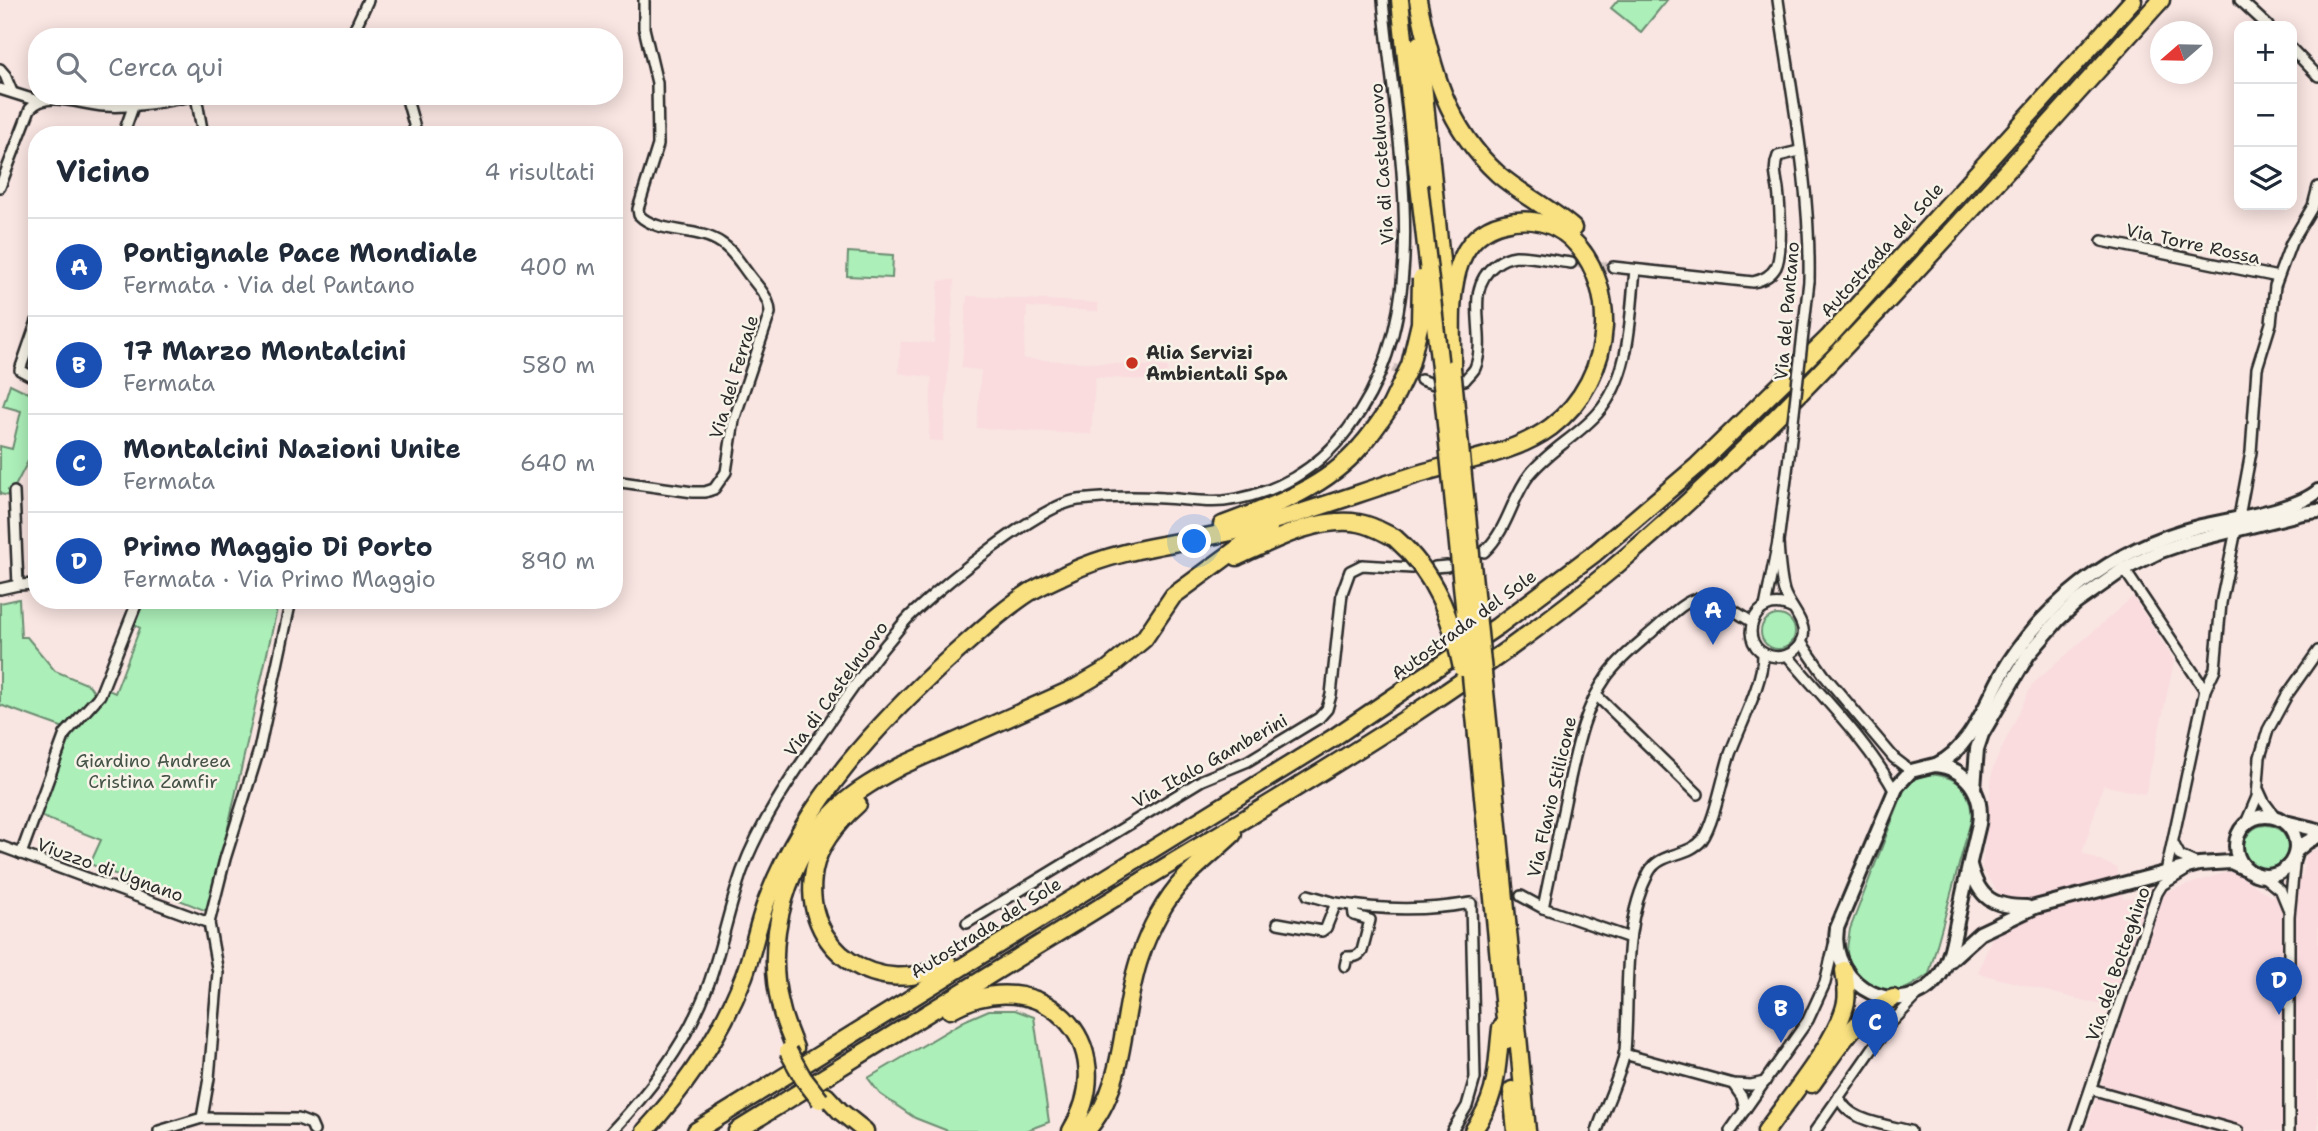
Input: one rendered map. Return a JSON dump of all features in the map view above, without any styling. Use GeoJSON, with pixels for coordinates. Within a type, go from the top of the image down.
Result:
{"type":"FeatureCollection","features":[{"type":"Feature","properties":{"kind":"highway"},"geometry":{"type":"LineString","coordinates":[[1400,0],[1529,1131]]}},
{"type":"Feature","properties":{"kind":"highway"},"geometry":{"type":"LineString","coordinates":[[792,1050],[781,1009],[775,968],[778,926],[787,889],[808,846],[838,808],[874,781],[901,766],[1077,687],[1108,669],[1144,639],[1173,596],[1256,535],[1279,524],[1524,447],[1555,430],[1589,393],[1597,376],[1608,333],[1609,313],[1606,294],[1595,262],[1572,228],[1500,176],[1464,134],[1434,72],[1416,0]]}},
{"type":"Feature","properties":{"kind":"highway"},"geometry":{"type":"LineString","coordinates":[[1416,0],[1452,369],[1516,1131]]}},
{"type":"Feature","properties":{"kind":"highway","name":"Autostrada del Sole"},"geometry":{"type":"LineString","coordinates":[[696,1131],[1389,701],[1499,626],[1595,553],[1697,466],[1828,338],[2133,0]]}},
{"type":"Feature","properties":{"kind":"highway"},"geometry":{"type":"LineString","coordinates":[[737,1131],[1259,811],[1445,693],[1517,643],[1610,570],[1715,479],[1817,377],[2161,0]]}},
{"type":"Feature","properties":{"kind":"highway"},"geometry":{"type":"LineString","coordinates":[[1177,542],[1294,497],[1330,474],[1360,448],[1390,407],[1410,365],[1420,323],[1419,185]]}},
{"type":"Feature","properties":{"kind":"highway"},"geometry":{"type":"LineString","coordinates":[[645,1131],[694,1070],[723,1023],[744,978],[768,897],[817,803],[867,743],[927,678],[1030,592],[1074,570],[1129,551],[1248,528],[1492,454],[1543,432],[1564,416],[1585,390],[1600,352],[1604,314],[1595,274],[1578,244],[1548,223],[1517,220],[1498,224],[1472,242],[1458,263],[1454,282],[1452,369]]}},
{"type":"Feature","properties":{"kind":"highway"},"geometry":{"type":"LineString","coordinates":[[1207,572],[1270,542],[1322,524],[1361,523],[1395,538],[1421,564],[1448,611],[1483,733]]}},
{"type":"Feature","properties":{"kind":"highway"},"geometry":{"type":"LineString","coordinates":[[901,766],[848,813],[825,841],[815,867],[812,889],[819,924],[837,951],[852,963],[884,976],[911,977],[933,972],[975,947],[988,949]]}},
{"type":"Feature","properties":{"kind":"highway"},"geometry":{"type":"LineString","coordinates":[[1086,1131],[1101,1110],[1112,1083],[1136,970],[1156,920],[1184,880],[1259,811]]}},
{"type":"Feature","properties":{"kind":"highway"},"geometry":{"type":"LineString","coordinates":[[780,872],[769,924],[767,968],[778,1029],[823,1098],[851,1131]]}},
{"type":"Feature","properties":{"kind":"highway"},"geometry":{"type":"LineString","coordinates":[[1766,1131],[1826,1045],[1840,1020],[1847,999],[1844,970]]}},
{"type":"Feature","properties":{"kind":"highway"},"geometry":{"type":"LineString","coordinates":[[893,1035],[905,1038],[967,1001],[989,995],[1010,994],[1046,1004],[1072,1026],[1084,1052],[1089,1072],[1083,1110],[1071,1131]]}},
{"type":"Feature","properties":{"kind":"highway"},"geometry":{"type":"LineString","coordinates":[[1779,1131],[1857,1024],[1872,1010],[1893,998]]}},
{"type":"Feature","properties":{"kind":"highway"},"geometry":{"type":"LineString","coordinates":[[1473,1131],[1491,1101],[1498,1070],[1504,1005]]}},
{"type":"Feature","properties":{"kind":"highway"},"geometry":{"type":"LineString","coordinates":[[823,1098],[865,1131]]}},
{"type":"Feature","properties":{"kind":"main road"},"geometry":{"type":"LineString","coordinates":[[1974,788],[1980,737],[2028,655],[2076,603],[2124,569],[2177,545],[2300,502],[2318,491]]}},
{"type":"Feature","properties":{"kind":"main road"},"geometry":{"type":"LineString","coordinates":[[2318,511],[2178,533],[2150,543],[2118,559],[2080,585],[2051,611],[2015,654],[1958,749],[1949,758],[1935,765],[1911,771],[1894,790],[1842,914],[1836,936],[1838,955],[1844,970],[1866,991],[1893,998],[1910,995],[1923,990],[1936,979],[1946,964],[1980,933],[2035,907],[2200,864],[2231,862],[2252,874],[2264,877],[2281,873],[2290,866],[2295,854],[2318,836]]}},
{"type":"Feature","properties":{"kind":"main road"},"geometry":{"type":"LineString","coordinates":[[1935,765],[1961,774],[1974,788],[1980,804],[1980,817],[1946,964]]}},
{"type":"Feature","properties":{"kind":"main road"},"geometry":{"type":"LineString","coordinates":[[2200,864],[2220,855],[2237,838],[2246,823],[2259,817],[2318,830]]}},
{"type":"Feature","properties":{"kind":"main road"},"geometry":{"type":"LineString","coordinates":[[2281,820],[2294,835],[2295,854]]}},
{"type":"Feature","properties":{"kind":"main road"},"geometry":{"type":"LineString","coordinates":[[2237,838],[2237,856],[2244,868]]}},
{"type":"Feature","properties":{"kind":"main road"},"geometry":{"type":"LineString","coordinates":[[1970,863],[1978,886],[1988,898],[2004,906],[2035,907]]}},
{"type":"Feature","properties":{"kind":"street"},"geometry":{"type":"LineString","coordinates":[[355,28],[368,0]]}},
{"type":"Feature","properties":{"kind":"street","name":"Via del Ferrale"},"geometry":{"type":"LineString","coordinates":[[623,482],[693,492],[714,489],[726,472],[734,420],[770,313],[765,295],[722,243],[691,232],[654,224],[643,220],[639,215],[638,209],[658,145],[657,83],[644,28],[644,0]]}},
{"type":"Feature","properties":{"kind":"street","name":"Via di Castelnuovo"},"geometry":{"type":"LineString","coordinates":[[612,1131],[642,1100],[680,1044],[696,1013],[708,985],[742,871],[767,816],[867,667],[911,614],[1003,540],[1036,518],[1072,500],[1112,497],[1161,498],[1207,503],[1261,493],[1306,471],[1334,447],[1361,412],[1389,365],[1404,285],[1403,182],[1383,0]]}},
{"type":"Feature","properties":{"kind":"street","name":"Via del Pantano"},"geometry":{"type":"LineString","coordinates":[[1752,622],[1765,607],[1778,542],[1809,281],[1808,206],[1779,0]]}},
{"type":"Feature","properties":{"kind":"street"},"geometry":{"type":"LineString","coordinates":[[2240,0],[2263,21]]}},
{"type":"Feature","properties":{"kind":"street"},"geometry":{"type":"LineString","coordinates":[[2297,54],[2318,76]]}},
{"type":"Feature","properties":{"kind":"street"},"geometry":{"type":"LineString","coordinates":[[0,69],[12,92]]}},
{"type":"Feature","properties":{"kind":"street"},"geometry":{"type":"LineString","coordinates":[[0,89],[28,97]]}},
{"type":"Feature","properties":{"kind":"street"},"geometry":{"type":"LineString","coordinates":[[0,187],[29,110],[34,105]]}},
{"type":"Feature","properties":{"kind":"street"},"geometry":{"type":"LineString","coordinates":[[95,105],[144,105]]}},
{"type":"Feature","properties":{"kind":"street"},"geometry":{"type":"LineString","coordinates":[[196,105],[201,126]]}},
{"type":"Feature","properties":{"kind":"street"},"geometry":{"type":"LineString","coordinates":[[409,105],[415,126]]}},
{"type":"Feature","properties":{"kind":"street"},"geometry":{"type":"LineString","coordinates":[[126,126],[133,107]]}},
{"type":"Feature","properties":{"kind":"street"},"geometry":{"type":"LineString","coordinates":[[1613,267],[1754,282],[1762,280],[1777,266],[1780,255],[1778,191],[1774,165],[1778,156],[1799,150]]}},
{"type":"Feature","properties":{"kind":"street","name":"Via del Botteghino"},"geometry":{"type":"LineString","coordinates":[[2166,872],[2205,690],[2215,669],[2221,603],[2251,452],[2257,368],[2271,323],[2278,277],[2291,243],[2313,206],[2318,187]]}},
{"type":"Feature","properties":{"kind":"street","name":"Via Torre Rossa"},"geometry":{"type":"LineString","coordinates":[[2102,241],[2278,277]]}},
{"type":"Feature","properties":{"kind":"street"},"geometry":{"type":"LineString","coordinates":[[1465,380],[1474,370],[1478,357],[1478,296],[1482,278],[1489,269],[1501,260],[1515,256],[1571,263]]}},
{"type":"Feature","properties":{"kind":"street"},"geometry":{"type":"LineString","coordinates":[[1484,552],[1496,540],[1529,475],[1600,412],[1618,380],[1627,346],[1635,270]]}},
{"type":"Feature","properties":{"kind":"street"},"geometry":{"type":"LineString","coordinates":[[28,352],[20,370],[28,374]]}},
{"type":"Feature","properties":{"kind":"street"},"geometry":{"type":"LineString","coordinates":[[1421,380],[1434,384]]}},
{"type":"Feature","properties":{"kind":"street"},"geometry":{"type":"LineString","coordinates":[[13,492],[18,585]]}},
{"type":"Feature","properties":{"kind":"street","name":"Via del Pantano"},"geometry":{"type":"LineString","coordinates":[[1778,542],[1784,590],[1803,625],[1801,642],[1824,675],[1894,758],[1911,771]]}},
{"type":"Feature","properties":{"kind":"street","name":"Via Italo Gamberini"},"geometry":{"type":"LineString","coordinates":[[967,923],[1202,779],[1248,761],[1319,718],[1327,709],[1331,695],[1342,593],[1350,571],[1363,565],[1412,568]]}},
{"type":"Feature","properties":{"kind":"street"},"geometry":{"type":"LineString","coordinates":[[1436,567],[1447,566]]}},
{"type":"Feature","properties":{"kind":"street"},"geometry":{"type":"LineString","coordinates":[[2124,569],[2205,690]]}},
{"type":"Feature","properties":{"kind":"street"},"geometry":{"type":"LineString","coordinates":[[0,589],[28,584]]}},
{"type":"Feature","properties":{"kind":"street","name":"Via Flavio Stilicone"},"geometry":{"type":"LineString","coordinates":[[1543,908],[1578,741],[1595,695],[1607,676],[1619,661],[1694,598],[1708,598],[1752,622]]}},
{"type":"Feature","properties":{"kind":"street"},"geometry":{"type":"LineString","coordinates":[[1765,607],[1782,605],[1793,609]]}},
{"type":"Feature","properties":{"kind":"street"},"geometry":{"type":"LineString","coordinates":[[21,854],[65,734],[100,695],[133,609]]}},
{"type":"Feature","properties":{"kind":"street"},"geometry":{"type":"LineString","coordinates":[[202,1118],[209,1078],[218,973],[209,923],[225,859],[259,750],[289,609]]}},
{"type":"Feature","properties":{"kind":"street"},"geometry":{"type":"LineString","coordinates":[[1752,622],[1752,640],[1763,653],[1773,657],[1787,655],[1801,642]]}},
{"type":"Feature","properties":{"kind":"street"},"geometry":{"type":"LineString","coordinates":[[2246,823],[2259,791],[2260,757],[2268,730],[2287,695],[2318,651]]}},
{"type":"Feature","properties":{"kind":"street"},"geometry":{"type":"LineString","coordinates":[[1597,1131],[1624,1054],[1630,938],[1641,892],[1650,870],[1658,860],[1690,849],[1702,840],[1759,676],[1763,653]]}},
{"type":"Feature","properties":{"kind":"street"},"geometry":{"type":"LineString","coordinates":[[1787,655],[1860,740],[1882,768],[1894,790]]}},
{"type":"Feature","properties":{"kind":"street"},"geometry":{"type":"LineString","coordinates":[[1595,695],[1698,794]]}},
{"type":"Feature","properties":{"kind":"street"},"geometry":{"type":"LineString","coordinates":[[2259,791],[2264,802],[2281,820]]}},
{"type":"Feature","properties":{"kind":"street"},"geometry":{"type":"LineString","coordinates":[[2172,841],[2180,856],[2200,864]]}},
{"type":"Feature","properties":{"kind":"street","name":"Viuzzo di Ugnano"},"geometry":{"type":"LineString","coordinates":[[0,846],[209,923]]}},
{"type":"Feature","properties":{"kind":"street"},"geometry":{"type":"LineString","coordinates":[[2289,1131],[2289,916],[2295,854]]}},
{"type":"Feature","properties":{"kind":"street","name":"Via del Botteghino"},"geometry":{"type":"LineString","coordinates":[[2076,1131],[2157,893],[2166,882],[2200,864]]}},
{"type":"Feature","properties":{"kind":"street"},"geometry":{"type":"LineString","coordinates":[[2264,877],[2283,894],[2289,916]]}},
{"type":"Feature","properties":{"kind":"street"},"geometry":{"type":"LineString","coordinates":[[1308,895],[1353,906],[1434,909],[1471,903],[1475,1078],[1467,1106],[1452,1131]]}},
{"type":"Feature","properties":{"kind":"street"},"geometry":{"type":"LineString","coordinates":[[1521,896],[1543,908],[1630,938]]}},
{"type":"Feature","properties":{"kind":"street"},"geometry":{"type":"LineString","coordinates":[[1278,923],[1322,931],[1326,928],[1336,903]]}},
{"type":"Feature","properties":{"kind":"street"},"geometry":{"type":"LineString","coordinates":[[1345,966],[1347,957],[1354,957],[1362,951],[1370,920],[1353,915],[1353,906]]}},
{"type":"Feature","properties":{"kind":"street"},"geometry":{"type":"LineString","coordinates":[[1730,1131],[1817,1003],[1828,972],[1836,936]]}},
{"type":"Feature","properties":{"kind":"street"},"geometry":{"type":"LineString","coordinates":[[1815,1131],[1889,1025],[1923,990]]}},
{"type":"Feature","properties":{"kind":"street"},"geometry":{"type":"LineString","coordinates":[[1624,1054],[1733,1084],[1754,1085],[1765,1082]]}},
{"type":"Feature","properties":{"kind":"street"},"geometry":{"type":"LineString","coordinates":[[1733,1084],[1742,1097],[1745,1110]]}},
{"type":"Feature","properties":{"kind":"street"},"geometry":{"type":"LineString","coordinates":[[2091,1089],[2238,1131]]}},
{"type":"Feature","properties":{"kind":"street"},"geometry":{"type":"LineString","coordinates":[[1839,1096],[1844,1108],[1858,1116],[1910,1131]]}},
{"type":"Feature","properties":{"kind":"street"},"geometry":{"type":"LineString","coordinates":[[159,1131],[202,1118],[298,1119],[311,1124],[314,1131]]}},
{"type":"Feature","properties":{"kind":"shaded area"},"geometry":{"type":"Polygon","coordinates":[[[954,280],[943,441],[929,440],[932,377],[899,373],[901,342],[934,343],[939,281],[954,280]]]}},
{"type":"Feature","properties":{"kind":"shaded area"},"geometry":{"type":"Polygon","coordinates":[[[967,296],[1098,303],[1098,311],[1027,307],[1023,359],[1167,367],[1165,381],[1095,377],[1091,434],[977,428],[981,370],[962,368],[967,296]]]}},
{"type":"Feature","properties":{"kind":"shaded area"},"geometry":{"type":"Polygon","coordinates":[[[2133,597],[2174,661],[2145,794],[2103,785],[2082,853],[2117,868],[2123,899],[2169,891],[2232,871],[2272,897],[2303,875],[2305,856],[2318,850],[2318,1131],[2086,1131],[2125,1011],[1978,973],[2006,903],[1982,869],[1993,768],[2032,685],[2133,597]]]}},
{"type":"Feature","properties":{"kind":"green space"},"geometry":{"type":"Polygon","coordinates":[[[1618,0],[1667,0],[1641,32],[1611,8],[1618,0]]]}},
{"type":"Feature","properties":{"kind":"green space"},"geometry":{"type":"Polygon","coordinates":[[[848,252],[893,255],[892,278],[847,276],[848,252]]]}},
{"type":"Feature","properties":{"kind":"green space"},"geometry":{"type":"Polygon","coordinates":[[[10,384],[28,393],[28,461],[10,496],[0,494],[0,446],[12,449],[21,411],[3,406],[10,384]]]}},
{"type":"Feature","properties":{"kind":"green space"},"geometry":{"type":"Polygon","coordinates":[[[19,599],[21,637],[27,637],[55,671],[89,685],[95,694],[64,728],[0,705],[0,603],[19,599]]]}},
{"type":"Feature","properties":{"kind":"green space","name":"Giardino Andreea Cristina Zamfir"},"geometry":{"type":"Polygon","coordinates":[[[139,609],[277,609],[209,912],[90,864],[101,840],[40,816],[72,733],[102,698],[106,689],[115,693],[140,628],[133,624],[139,609]]]}},
{"type":"Feature","properties":{"kind":"green space"},"geometry":{"type":"Polygon","coordinates":[[[1778,615],[1790,620],[1795,632],[1790,644],[1778,649],[1766,644],[1761,632],[1766,620],[1778,615]]]}},
{"type":"Feature","properties":{"kind":"green space"},"geometry":{"type":"Polygon","coordinates":[[[1926,774],[1946,777],[1960,784],[1968,797],[1972,817],[1929,974],[1904,989],[1886,991],[1870,986],[1852,968],[1847,952],[1850,929],[1904,790],[1914,779],[1926,774]]]}},
{"type":"Feature","properties":{"kind":"green space"},"geometry":{"type":"Polygon","coordinates":[[[2266,825],[2281,832],[2288,847],[2281,862],[2266,869],[2251,862],[2244,847],[2251,832],[2266,825]]]}},
{"type":"Feature","properties":{"kind":"green space"},"geometry":{"type":"Polygon","coordinates":[[[989,1010],[1015,1010],[1034,1017],[1049,1122],[1025,1131],[948,1131],[915,1118],[880,1094],[868,1078],[966,1020],[989,1010]]]}},
{"type":"Feature","properties":{"kind":"tunnel"},"geometry":{"type":"LineString","coordinates":[[1571,263],[1613,267]]}},
{"type":"Feature","properties":{"kind":"tunnel"},"geometry":{"type":"LineString","coordinates":[[1393,368],[1421,380]]}},
{"type":"Feature","properties":{"kind":"tunnel"},"geometry":{"type":"LineString","coordinates":[[1471,903],[1521,896]]}},
{"type":"Feature","properties":{"kind":"place","name":"Alia Servizi Ambientali Spa"},"geometry":{"type":"Point","coordinates":[1132,363]}},
{"type":"Feature","properties":{"kind":"place","name":"Pontignale Pace Mondiale"},"geometry":{"type":"Point","coordinates":[1713,645]}},
{"type":"Feature","properties":{"kind":"place","name":"Primo Maggio Di Porto"},"geometry":{"type":"Point","coordinates":[2279,1015]}},
{"type":"Feature","properties":{"kind":"place","name":"17 Marzo Montalcini"},"geometry":{"type":"Point","coordinates":[1781,1043]}},
{"type":"Feature","properties":{"kind":"place","name":"Montalcini Nazioni Unite"},"geometry":{"type":"Point","coordinates":[1875,1057]}}]}
